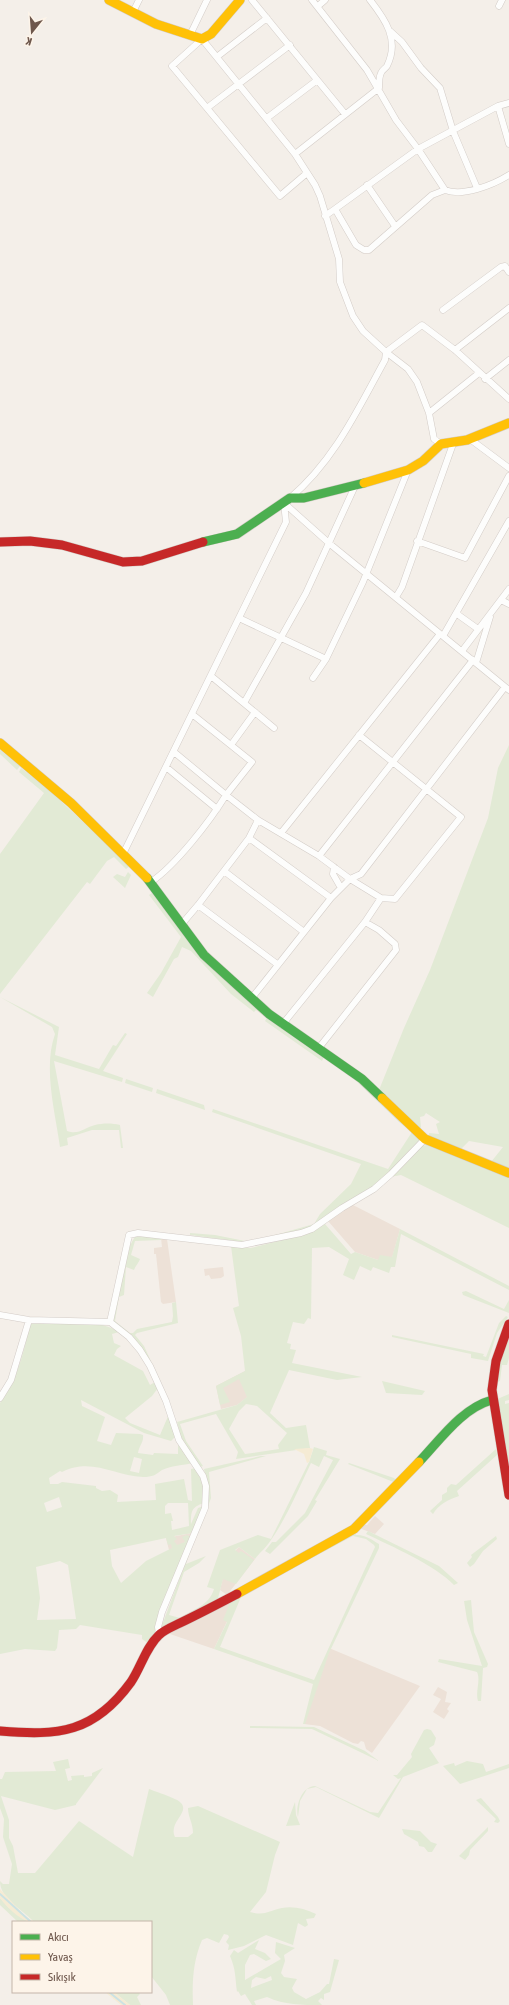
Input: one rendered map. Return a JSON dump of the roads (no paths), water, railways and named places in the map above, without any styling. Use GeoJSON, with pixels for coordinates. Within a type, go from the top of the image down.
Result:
{"type":"FeatureCollection","features":[{"type":"Feature","properties":{"kind":"street"},"geometry":{"type":"LineString","coordinates":[[109,0],[156,24],[190,36],[202,38],[240,83],[295,154],[320,196],[339,259],[340,282],[353,316],[363,332],[408,369],[417,382],[430,412],[434,439],[441,444],[453,444],[470,439],[509,423]]}},
{"type":"Feature","properties":{"kind":"street"},"geometry":{"type":"LineString","coordinates":[[133,12],[140,0]]}},
{"type":"Feature","properties":{"kind":"street"},"geometry":{"type":"LineString","coordinates":[[190,36],[207,0]]}},
{"type":"Feature","properties":{"kind":"street"},"geometry":{"type":"LineString","coordinates":[[240,0],[211,34],[202,38],[172,66],[280,196],[307,173]]}},
{"type":"Feature","properties":{"kind":"street"},"geometry":{"type":"LineString","coordinates":[[252,0],[345,114]]}},
{"type":"Feature","properties":{"kind":"street"},"geometry":{"type":"LineString","coordinates":[[312,0],[367,70],[379,88],[396,120],[418,149],[444,190],[450,192],[477,188],[509,176]]}},
{"type":"Feature","properties":{"kind":"street"},"geometry":{"type":"LineString","coordinates":[[318,6],[325,0]]}},
{"type":"Feature","properties":{"kind":"street"},"geometry":{"type":"LineString","coordinates":[[295,154],[379,88],[381,73],[387,66],[392,47],[390,31],[385,20],[370,0]]}},
{"type":"Feature","properties":{"kind":"street"},"geometry":{"type":"LineString","coordinates":[[218,56],[267,18]]}},
{"type":"Feature","properties":{"kind":"street"},"geometry":{"type":"LineString","coordinates":[[390,31],[402,42],[421,68],[440,88],[453,131],[477,188]]}},
{"type":"Feature","properties":{"kind":"street"},"geometry":{"type":"LineString","coordinates":[[206,108],[290,45]]}},
{"type":"Feature","properties":{"kind":"street"},"geometry":{"type":"LineString","coordinates":[[267,118],[316,80]]}},
{"type":"Feature","properties":{"kind":"street"},"geometry":{"type":"LineString","coordinates":[[325,216],[418,149],[498,106],[509,103]]}},
{"type":"Feature","properties":{"kind":"street"},"geometry":{"type":"LineString","coordinates":[[498,106],[509,144]]}},
{"type":"Feature","properties":{"kind":"street"},"geometry":{"type":"LineString","coordinates":[[367,185],[396,226]]}},
{"type":"Feature","properties":{"kind":"street"},"geometry":{"type":"LineString","coordinates":[[335,209],[356,245],[364,250],[373,247],[432,195],[444,190]]}},
{"type":"Feature","properties":{"kind":"street"},"geometry":{"type":"LineString","coordinates":[[442,310],[501,268],[505,266],[509,272]]}},
{"type":"Feature","properties":{"kind":"street"},"geometry":{"type":"LineString","coordinates":[[455,350],[509,308]]}},
{"type":"Feature","properties":{"kind":"street"},"geometry":{"type":"LineString","coordinates":[[0,542],[30,541],[62,544],[123,562],[142,561],[196,543],[237,534],[287,500],[309,482],[340,441],[385,360],[386,352],[422,325],[455,350],[485,379],[509,399]]}},
{"type":"Feature","properties":{"kind":"street"},"geometry":{"type":"LineString","coordinates":[[485,379],[509,360]]}},
{"type":"Feature","properties":{"kind":"street"},"geometry":{"type":"LineString","coordinates":[[430,412],[479,373]]}},
{"type":"Feature","properties":{"kind":"street"},"geometry":{"type":"LineString","coordinates":[[470,439],[509,468]]}},
{"type":"Feature","properties":{"kind":"street"},"geometry":{"type":"LineString","coordinates":[[287,500],[304,498],[355,486],[408,470],[423,461],[441,444]]}},
{"type":"Feature","properties":{"kind":"street"},"geometry":{"type":"LineString","coordinates":[[396,597],[402,587],[417,541],[453,444]]}},
{"type":"Feature","properties":{"kind":"street"},"geometry":{"type":"LineString","coordinates":[[313,678],[326,659],[367,573],[408,470]]}},
{"type":"Feature","properties":{"kind":"street"},"geometry":{"type":"LineString","coordinates":[[417,541],[465,558],[509,476]]}},
{"type":"Feature","properties":{"kind":"street"},"geometry":{"type":"LineString","coordinates":[[244,703],[282,638],[330,544],[355,486]]}},
{"type":"Feature","properties":{"kind":"street"},"geometry":{"type":"LineString","coordinates":[[251,999],[277,964],[331,898],[350,879],[361,874],[426,789],[507,689],[330,544],[287,500]]}},
{"type":"Feature","properties":{"kind":"street"},"geometry":{"type":"LineString","coordinates":[[123,854],[286,522],[287,500]]}},
{"type":"Feature","properties":{"kind":"street"},"geometry":{"type":"LineString","coordinates":[[281,832],[442,635],[456,614],[509,521]]}},
{"type":"Feature","properties":{"kind":"street"},"geometry":{"type":"LineString","coordinates":[[462,651],[509,589]]}},
{"type":"Feature","properties":{"kind":"street"},"geometry":{"type":"LineString","coordinates":[[501,600],[509,604]]}},
{"type":"Feature","properties":{"kind":"street"},"geometry":{"type":"LineString","coordinates":[[319,856],[393,762],[475,662],[491,613]]}},
{"type":"Feature","properties":{"kind":"street"},"geometry":{"type":"LineString","coordinates":[[456,614],[478,629]]}},
{"type":"Feature","properties":{"kind":"street"},"geometry":{"type":"LineString","coordinates":[[239,618],[326,659]]}},
{"type":"Feature","properties":{"kind":"street"},"geometry":{"type":"LineString","coordinates":[[211,676],[274,728]]}},
{"type":"Feature","properties":{"kind":"street"},"geometry":{"type":"LineString","coordinates":[[231,745],[255,712]]}},
{"type":"Feature","properties":{"kind":"street"},"geometry":{"type":"LineString","coordinates":[[151,882],[170,867],[217,810],[226,795],[252,762],[192,714]]}},
{"type":"Feature","properties":{"kind":"street"},"geometry":{"type":"LineString","coordinates":[[174,752],[258,820],[281,832],[319,856],[350,879],[381,898],[395,899],[461,818],[359,735]]}},
{"type":"Feature","properties":{"kind":"street"},"geometry":{"type":"LineString","coordinates":[[0,743],[71,803],[151,882],[204,955],[251,999],[282,1025],[367,1084],[425,1139],[509,1173]]}},
{"type":"Feature","properties":{"kind":"street"},"geometry":{"type":"LineString","coordinates":[[166,767],[217,810]]}},
{"type":"Feature","properties":{"kind":"street"},"geometry":{"type":"LineString","coordinates":[[181,925],[250,838],[258,820]]}},
{"type":"Feature","properties":{"kind":"street"},"geometry":{"type":"LineString","coordinates":[[250,838],[331,898]]}},
{"type":"Feature","properties":{"kind":"street"},"geometry":{"type":"LineString","coordinates":[[334,867],[333,874],[341,888]]}},
{"type":"Feature","properties":{"kind":"street"},"geometry":{"type":"LineString","coordinates":[[224,871],[304,932]]}},
{"type":"Feature","properties":{"kind":"street"},"geometry":{"type":"LineString","coordinates":[[282,1025],[365,922],[381,898]]}},
{"type":"Feature","properties":{"kind":"street"},"geometry":{"type":"LineString","coordinates":[[198,905],[277,964]]}},
{"type":"Feature","properties":{"kind":"street"},"geometry":{"type":"LineString","coordinates":[[318,1049],[396,950],[395,944],[379,930],[365,922]]}},
{"type":"Feature","properties":{"kind":"street"},"geometry":{"type":"LineString","coordinates":[[110,1322],[129,1235],[138,1233],[242,1245],[301,1233],[312,1229],[342,1208],[374,1189],[425,1139]]}},
{"type":"Feature","properties":{"kind":"street"},"geometry":{"type":"LineString","coordinates":[[0,1315],[30,1320],[110,1322],[129,1337],[147,1360],[166,1401],[179,1440],[203,1476],[206,1486],[205,1508],[162,1612],[158,1627],[158,1634],[131,1681],[106,1711],[82,1725],[61,1731],[23,1733],[0,1731]]}},
{"type":"Feature","properties":{"kind":"street"},"geometry":{"type":"LineString","coordinates":[[0,1398],[11,1380],[30,1320]]}},
{"type":"Feature","properties":{"kind":"street"},"geometry":{"type":"LineString","coordinates":[[509,1324],[494,1361],[491,1385],[492,1400],[509,1495]]}},
{"type":"Feature","properties":{"kind":"street"},"geometry":{"type":"LineString","coordinates":[[158,1634],[224,1601],[354,1529],[462,1417],[476,1406],[492,1400]]}},
{"type":"Feature","properties":{"kind":"waterway"},"geometry":{"type":"LineString","coordinates":[[0,1894],[30,1921]]}},
{"type":"Feature","properties":{"kind":"waterway"},"geometry":{"type":"LineString","coordinates":[[110,1993],[125,2005]]}}]}
